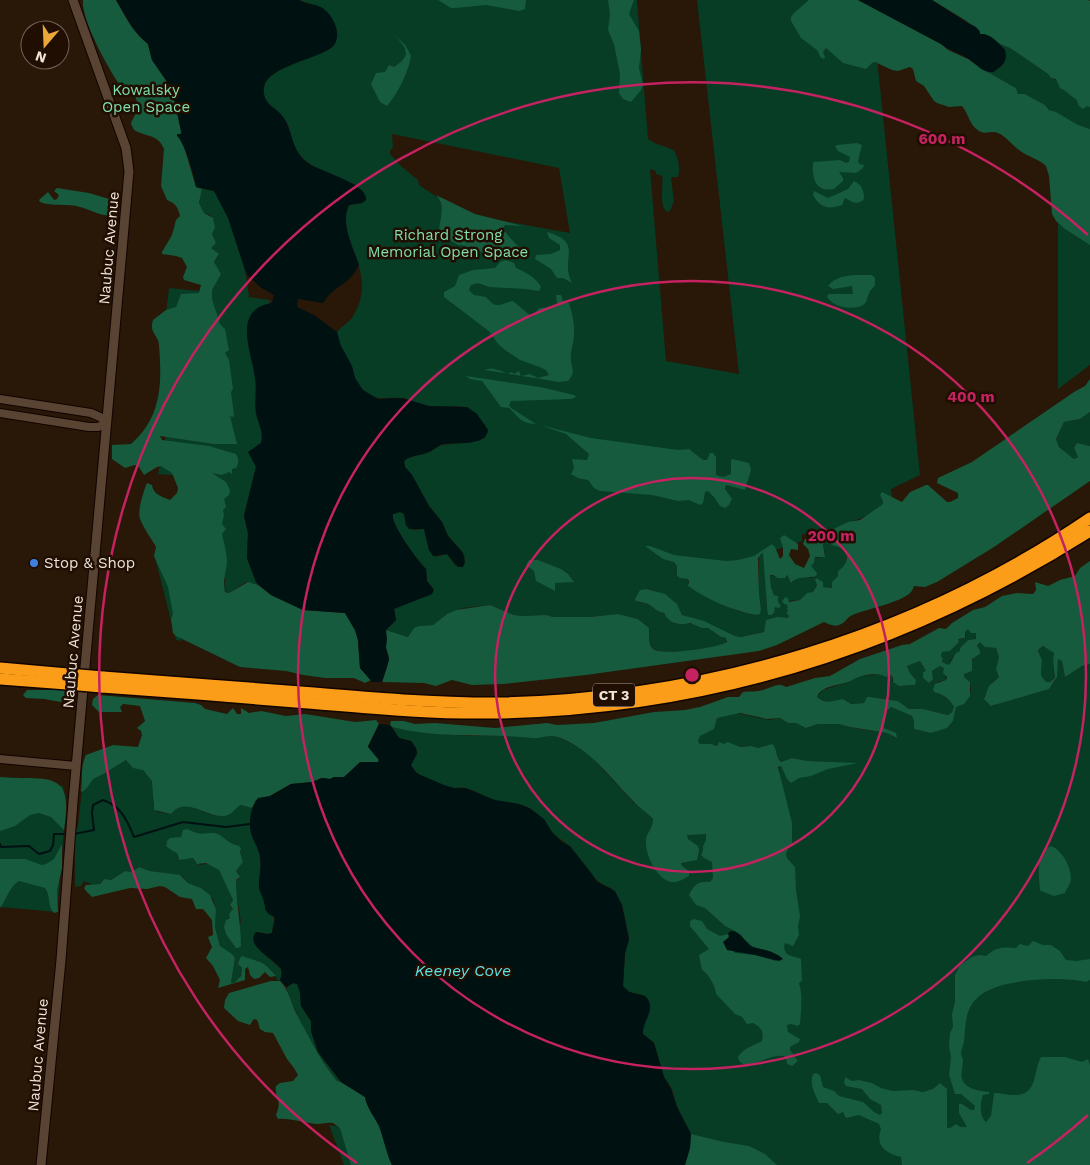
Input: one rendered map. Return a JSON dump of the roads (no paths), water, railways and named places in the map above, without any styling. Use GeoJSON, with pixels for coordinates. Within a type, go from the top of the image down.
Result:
{"type":"FeatureCollection","features":[{"type":"Feature","properties":{"kind":"highway","name":"CT 3"},"geometry":{"type":"LineString","coordinates":[[103,682],[455,702],[552,701],[649,690],[759,668],[816,651],[879,628],[990,578],[1028,557],[1090,518]]}},
{"type":"Feature","properties":{"kind":"highway","name":"CT 3"},"geometry":{"type":"LineString","coordinates":[[0,678],[67,679],[357,707],[472,713],[567,710],[651,700],[704,691],[768,676],[872,642],[932,618],[990,589],[1031,567],[1090,531]]}},
{"type":"Feature","properties":{"kind":"highway","name":"CT 3"},"geometry":{"type":"LineString","coordinates":[[0,668],[67,679]]}},
{"type":"Feature","properties":{"kind":"main road","name":"Naubuc Avenue"},"geometry":{"type":"LineString","coordinates":[[41,1165],[60,972],[76,766],[127,198],[128,158],[124,140],[73,0]]}},
{"type":"Feature","properties":{"kind":"street"},"geometry":{"type":"LineString","coordinates":[[0,399],[91,413],[107,423]]}},
{"type":"Feature","properties":{"kind":"street"},"geometry":{"type":"LineString","coordinates":[[0,413],[85,426],[98,426],[107,423]]}},
{"type":"Feature","properties":{"kind":"street"},"geometry":{"type":"LineString","coordinates":[[0,760],[76,766]]}},
{"type":"Feature","properties":{"kind":"water"},"geometry":{"type":"Polygon","coordinates":[[[116,0],[299,0],[324,9],[335,24],[337,38],[331,48],[274,74],[267,80],[264,87],[265,98],[285,120],[296,149],[303,159],[314,167],[343,179],[360,189],[365,194],[366,200],[362,203],[349,205],[347,212],[348,235],[359,265],[355,272],[346,282],[332,292],[323,303],[298,299],[297,307],[314,315],[337,332],[341,346],[352,366],[355,378],[363,390],[378,399],[402,398],[429,406],[467,407],[477,414],[488,430],[482,439],[469,443],[443,444],[429,452],[404,461],[405,467],[412,475],[429,506],[442,522],[448,536],[463,553],[465,562],[463,567],[458,567],[447,554],[433,556],[429,550],[424,529],[409,529],[406,525],[404,514],[400,512],[393,514],[393,519],[400,534],[426,569],[427,581],[434,590],[432,594],[394,609],[396,620],[386,630],[386,648],[389,660],[382,682],[372,682],[360,668],[358,640],[355,630],[345,613],[303,610],[271,595],[256,582],[247,558],[248,533],[244,516],[256,467],[248,452],[261,443],[262,435],[256,413],[256,382],[247,333],[248,323],[252,314],[259,307],[272,303],[274,295],[260,287],[246,273],[228,218],[214,191],[196,187],[186,152],[177,136],[177,134],[182,134],[172,89],[152,60],[148,44],[134,29],[116,0]]]}},
{"type":"Feature","properties":{"kind":"water"},"geometry":{"type":"Polygon","coordinates":[[[858,0],[932,0],[976,27],[980,34],[987,35],[1000,44],[1005,50],[1005,61],[1002,66],[993,72],[986,71],[966,57],[858,0]]]}},
{"type":"Feature","properties":{"kind":"water","name":"Keeney Cove"},"geometry":{"type":"Polygon","coordinates":[[[379,724],[390,725],[399,738],[411,741],[416,748],[417,754],[411,765],[416,773],[444,785],[454,788],[465,788],[495,800],[519,804],[529,808],[544,819],[552,832],[562,842],[570,846],[596,881],[615,891],[622,905],[629,940],[625,953],[623,986],[629,992],[645,996],[649,1001],[650,1010],[643,1034],[654,1043],[664,1077],[691,1134],[690,1148],[685,1165],[392,1165],[379,1126],[365,1097],[341,1082],[318,1052],[311,1031],[311,1021],[301,1006],[300,992],[297,984],[293,983],[287,987],[280,980],[281,969],[257,947],[253,937],[256,932],[272,933],[275,919],[274,916],[266,911],[259,888],[260,857],[250,829],[251,812],[255,802],[258,798],[270,796],[291,784],[312,782],[322,778],[344,777],[360,762],[378,762],[379,760],[368,747],[379,724]]]}},
{"type":"Feature","properties":{"kind":"water"},"geometry":{"type":"Polygon","coordinates":[[[731,931],[738,933],[753,947],[773,952],[783,959],[779,961],[727,950],[723,942],[729,937],[728,933],[731,931]]]}},
{"type":"Feature","properties":{"kind":"waterway"},"geometry":{"type":"LineString","coordinates":[[74,834],[94,830],[93,805],[103,800],[119,810],[126,819],[134,837],[183,822],[226,827],[250,824]]}},
{"type":"Feature","properties":{"kind":"waterway"},"geometry":{"type":"LineString","coordinates":[[0,844],[1,847],[29,846],[39,854],[50,851],[53,845],[54,834],[66,834]]}},
{"type":"Feature","properties":{"kind":"place","name":"Stop & Shop"},"geometry":{"type":"Point","coordinates":[34,563]}},
{"type":"Feature","properties":{"kind":"park label","name":"Kowalsky Open Space"},"geometry":{"type":"Point","coordinates":[146,98]}},
{"type":"Feature","properties":{"kind":"park label","name":"Richard Strong Memorial Open Space"},"geometry":{"type":"Point","coordinates":[448,244]}}]}
